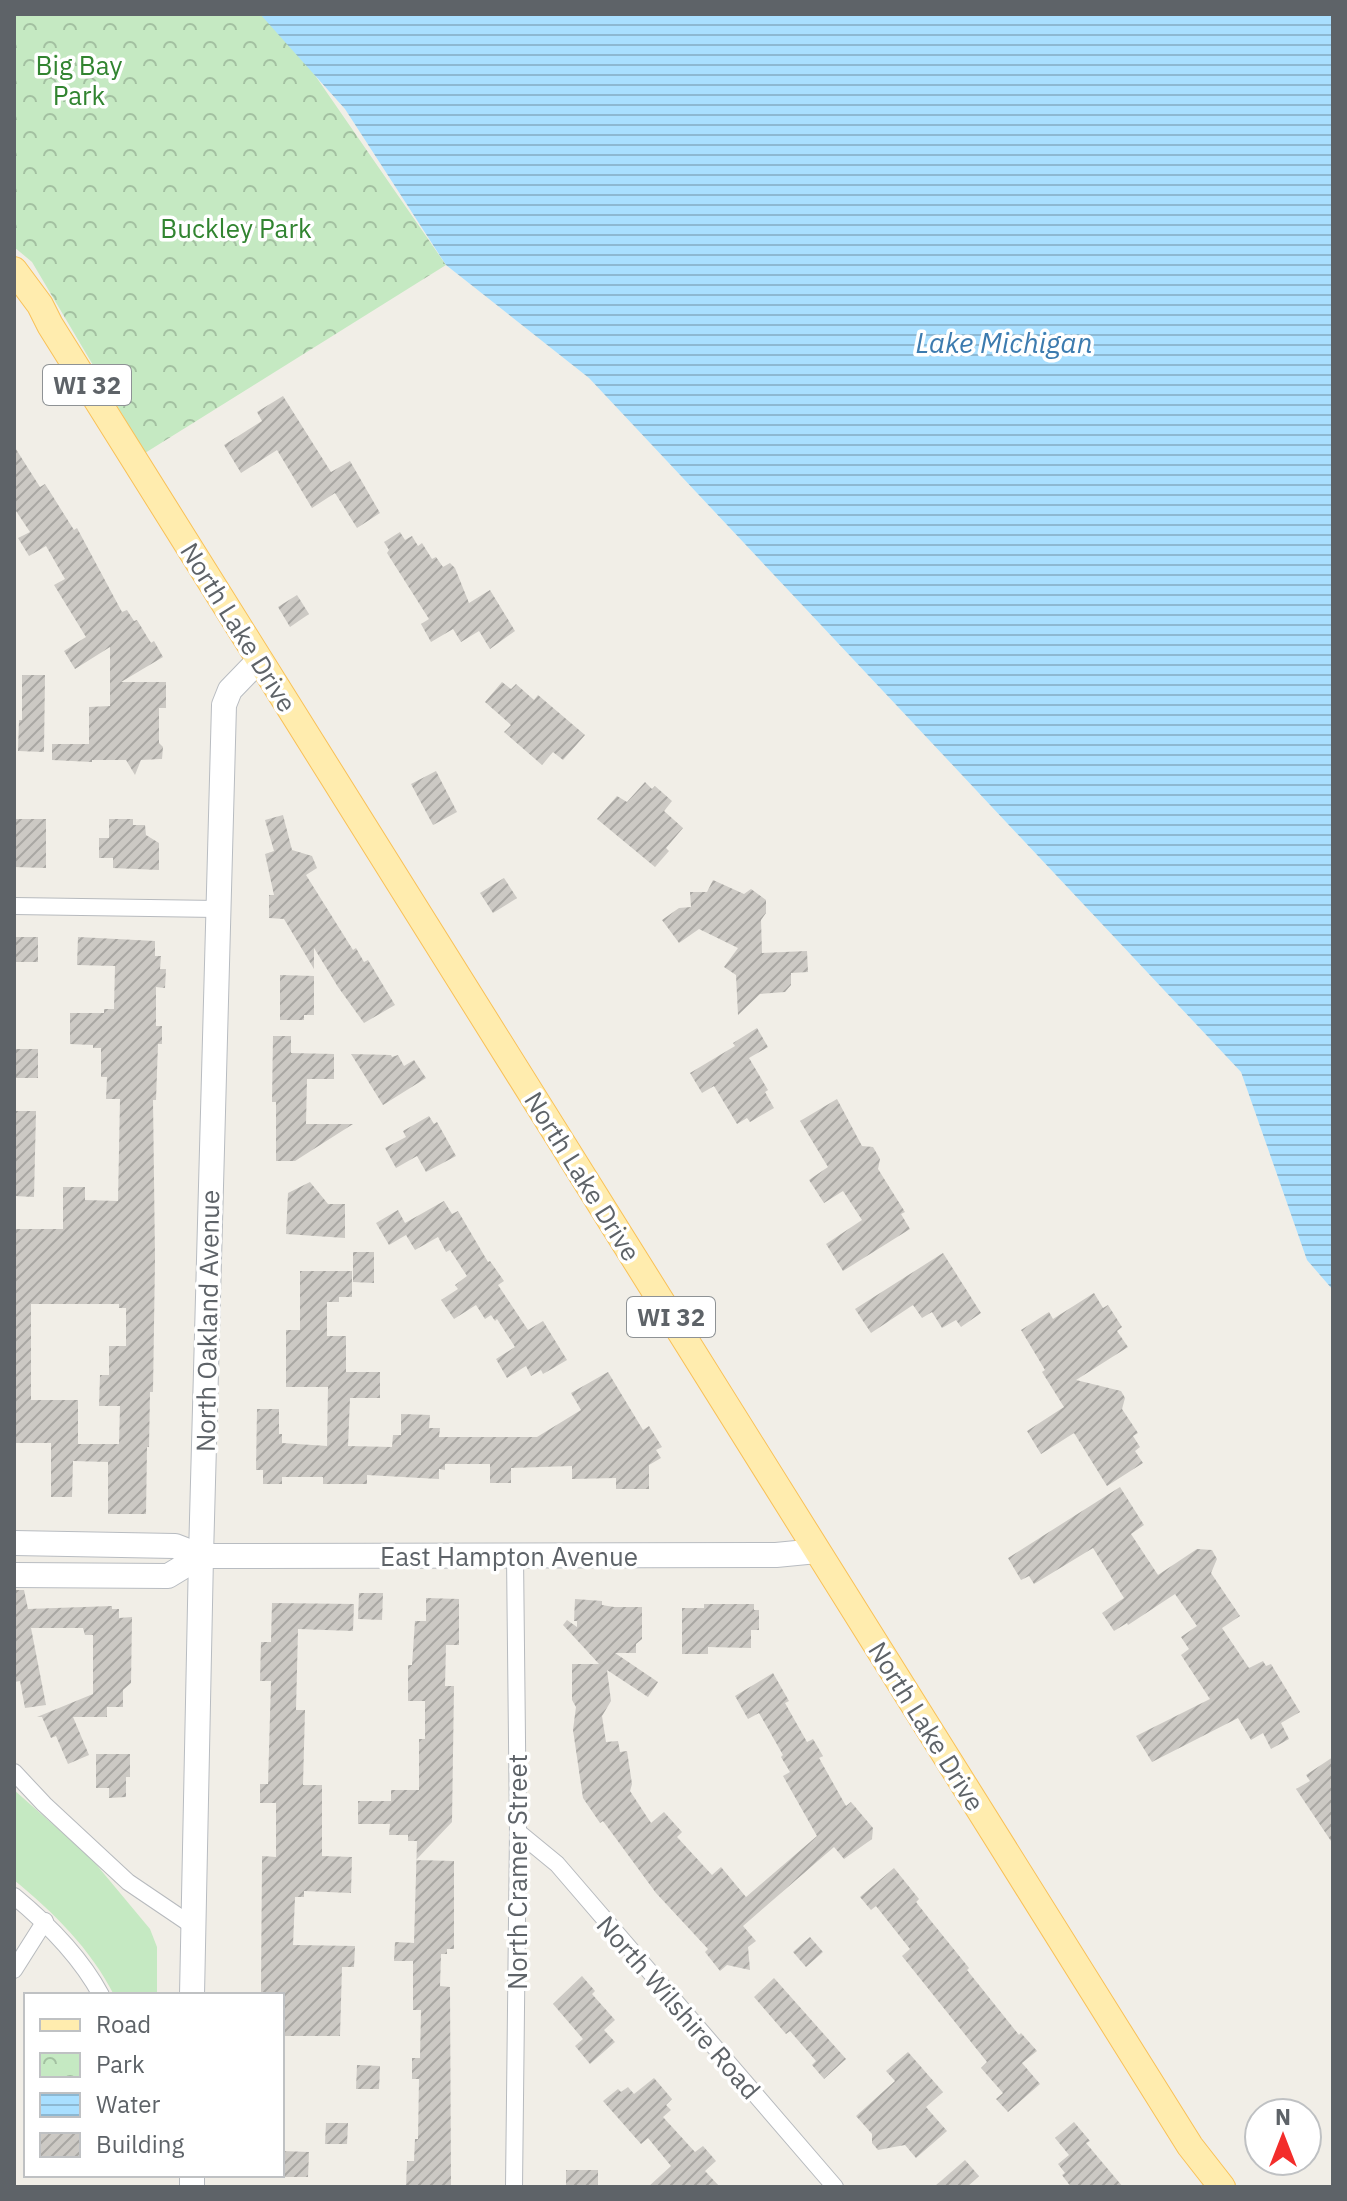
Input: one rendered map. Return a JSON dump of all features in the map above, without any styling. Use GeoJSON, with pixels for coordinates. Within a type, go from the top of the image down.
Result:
{"type":"FeatureCollection","features":[{"type":"Feature","properties":{"kind":"main road","name":"North Lake Drive"},"geometry":{"type":"LineString","coordinates":[[14,270],[40,305],[1190,2146],[1222,2187]]}},
{"type":"Feature","properties":{"kind":"main road","name":"North Lake Drive"},"geometry":{"type":"LineString","coordinates":[[14,294],[50,325]]}},
{"type":"Feature","properties":{"kind":"main road","name":"North Oakland Avenue"},"geometry":{"type":"LineString","coordinates":[[192,1993],[224,705],[230,690],[259,660]]}},
{"type":"Feature","properties":{"kind":"main road","name":"East Hampton Avenue"},"geometry":{"type":"LineString","coordinates":[[14,1543],[175,1546],[201,1556],[776,1555],[817,1551]]}},
{"type":"Feature","properties":{"kind":"main road"},"geometry":{"type":"LineString","coordinates":[[14,1575],[168,1576],[201,1556]]}},
{"type":"Feature","properties":{"kind":"street"},"geometry":{"type":"LineString","coordinates":[[14,906],[217,909]]}},
{"type":"Feature","properties":{"kind":"street","name":"North Cramer Street"},"geometry":{"type":"LineString","coordinates":[[514,2187],[518,1832],[515,1556]]}},
{"type":"Feature","properties":{"kind":"street"},"geometry":{"type":"LineString","coordinates":[[14,1772],[128,1882],[193,1926]]}},
{"type":"Feature","properties":{"kind":"street","name":"North Wilshire Road"},"geometry":{"type":"LineString","coordinates":[[518,1832],[557,1864],[835,2187]]}},
{"type":"Feature","properties":{"kind":"street"},"geometry":{"type":"LineString","coordinates":[[14,1896],[45,1921],[89,1973],[100,1993]]}},
{"type":"Feature","properties":{"kind":"street"},"geometry":{"type":"LineString","coordinates":[[14,1970],[45,1921]]}},
{"type":"Feature","properties":{"kind":"green space","name":"Buckley Park"},"geometry":{"type":"Polygon","coordinates":[[[14,14],[268,14],[283,29],[446,265],[145,453],[32,262],[14,247],[14,14]]]}},
{"type":"Feature","properties":{"kind":"green space"},"geometry":{"type":"Polygon","coordinates":[[[14,1790],[90,1857],[150,1929],[157,1947],[157,1993],[113,1993],[70,1932],[14,1880],[14,1790]]]}},
{"type":"Feature","properties":{"kind":"water","name":"Lake Michigan"},"geometry":{"type":"Polygon","coordinates":[[[260,14],[1333,14],[1333,1290],[1307,1260],[1241,1072],[589,378],[446,265],[345,109],[260,14]]]}},
{"type":"Feature","properties":{"kind":"building"},"geometry":{"type":"Polygon","coordinates":[[[283,396],[331,472],[350,461],[380,513],[357,528],[335,493],[312,508],[277,450],[241,473],[224,445],[262,421],[257,412],[283,396]]]}},
{"type":"Feature","properties":{"kind":"building"},"geometry":{"type":"Polygon","coordinates":[[[14,446],[40,487],[45,484],[74,530],[77,528],[122,612],[127,610],[134,621],[137,620],[163,657],[121,682],[166,682],[166,708],[159,708],[162,759],[141,760],[135,775],[126,760],[52,760],[52,744],[89,744],[89,707],[110,706],[110,647],[75,669],[64,651],[86,637],[54,585],[65,579],[46,546],[29,556],[18,538],[30,532],[14,508],[14,446]]]}},
{"type":"Feature","properties":{"kind":"building"},"geometry":{"type":"Polygon","coordinates":[[[400,532],[405,540],[412,536],[418,546],[422,543],[432,559],[436,557],[443,567],[450,563],[455,568],[469,603],[490,590],[515,631],[490,649],[479,631],[461,642],[453,629],[431,642],[421,624],[429,619],[387,553],[389,550],[384,542],[400,532]]]}},
{"type":"Feature","properties":{"kind":"building"},"geometry":{"type":"Polygon","coordinates":[[[297,595],[309,614],[290,627],[278,607],[297,595]]]}},
{"type":"Feature","properties":{"kind":"building"},"geometry":{"type":"Polygon","coordinates":[[[22,675],[45,675],[44,752],[18,751],[22,675]]]}},
{"type":"Feature","properties":{"kind":"building"},"geometry":{"type":"Polygon","coordinates":[[[502,682],[511,689],[516,684],[534,700],[538,695],[585,735],[563,760],[553,752],[542,765],[504,732],[511,725],[485,702],[502,682]]]}},
{"type":"Feature","properties":{"kind":"building"},"geometry":{"type":"Polygon","coordinates":[[[436,771],[457,812],[433,825],[411,784],[436,771]]]}},
{"type":"Feature","properties":{"kind":"building"},"geometry":{"type":"Polygon","coordinates":[[[645,782],[652,789],[655,786],[672,801],[664,811],[683,828],[655,867],[597,819],[617,796],[627,802],[645,782]]]}},
{"type":"Feature","properties":{"kind":"building"},"geometry":{"type":"Polygon","coordinates":[[[283,815],[292,850],[312,856],[317,868],[306,875],[353,950],[356,948],[364,962],[368,960],[395,1005],[364,1023],[314,948],[314,969],[284,919],[269,918],[269,895],[274,895],[265,854],[274,851],[265,820],[283,815]]]}},
{"type":"Feature","properties":{"kind":"building"},"geometry":{"type":"Polygon","coordinates":[[[14,819],[46,819],[46,868],[14,867],[14,819]]]}},
{"type":"Feature","properties":{"kind":"building"},"geometry":{"type":"Polygon","coordinates":[[[109,819],[133,819],[133,825],[145,825],[146,835],[159,843],[159,870],[113,868],[113,858],[99,858],[99,838],[109,838],[109,819]]]}},
{"type":"Feature","properties":{"kind":"building"},"geometry":{"type":"Polygon","coordinates":[[[504,878],[517,898],[493,913],[480,893],[504,878]]]}},
{"type":"Feature","properties":{"kind":"building"},"geometry":{"type":"Polygon","coordinates":[[[713,880],[744,894],[751,889],[766,900],[766,913],[761,920],[762,953],[807,951],[808,972],[791,973],[791,985],[785,992],[760,994],[738,1015],[736,975],[724,967],[738,948],[699,929],[679,943],[662,920],[679,908],[691,907],[690,892],[707,892],[713,880]]]}},
{"type":"Feature","properties":{"kind":"building"},"geometry":{"type":"Polygon","coordinates":[[[14,937],[38,937],[38,962],[14,962],[14,937]]]}},
{"type":"Feature","properties":{"kind":"building"},"geometry":{"type":"Polygon","coordinates":[[[78,937],[155,941],[155,956],[161,956],[160,969],[166,969],[165,988],[156,987],[156,1026],[162,1026],[162,1044],[158,1044],[156,1100],[153,1100],[153,1392],[150,1392],[146,1514],[108,1514],[108,1462],[73,1461],[72,1497],[51,1497],[51,1443],[14,1443],[14,1229],[63,1229],[63,1187],[85,1187],[85,1200],[118,1201],[120,1099],[106,1099],[107,1077],[101,1077],[101,1048],[70,1044],[70,1013],[104,1013],[104,1009],[114,1009],[115,966],[77,965],[78,937]],[[31,1304],[31,1400],[78,1400],[78,1444],[119,1444],[120,1406],[99,1406],[100,1375],[109,1375],[109,1346],[126,1346],[126,1308],[119,1308],[119,1304],[31,1304]]]}},
{"type":"Feature","properties":{"kind":"building"},"geometry":{"type":"Polygon","coordinates":[[[280,975],[314,976],[314,1015],[304,1015],[304,1020],[280,1020],[280,975]]]}},
{"type":"Feature","properties":{"kind":"building"},"geometry":{"type":"Polygon","coordinates":[[[757,1028],[768,1047],[749,1058],[768,1090],[765,1092],[774,1108],[750,1122],[747,1118],[737,1124],[714,1086],[702,1093],[690,1073],[735,1046],[733,1043],[757,1028]]]}},
{"type":"Feature","properties":{"kind":"building"},"geometry":{"type":"Polygon","coordinates":[[[273,1036],[291,1036],[291,1053],[334,1054],[334,1079],[307,1079],[306,1124],[353,1124],[295,1161],[276,1161],[276,1102],[272,1102],[273,1036]]]}},
{"type":"Feature","properties":{"kind":"building"},"geometry":{"type":"Polygon","coordinates":[[[16,1049],[38,1049],[38,1078],[16,1078],[16,1049]]]}},
{"type":"Feature","properties":{"kind":"building"},"geometry":{"type":"Polygon","coordinates":[[[351,1054],[398,1055],[404,1066],[414,1060],[426,1078],[383,1105],[351,1054]]]}},
{"type":"Feature","properties":{"kind":"building"},"geometry":{"type":"Polygon","coordinates":[[[837,1099],[862,1146],[873,1147],[880,1159],[878,1169],[905,1212],[901,1214],[910,1229],[843,1271],[826,1244],[862,1220],[843,1191],[824,1203],[809,1180],[828,1167],[800,1121],[837,1099]]]}},
{"type":"Feature","properties":{"kind":"building"},"geometry":{"type":"Polygon","coordinates":[[[14,1111],[36,1111],[34,1197],[14,1196],[14,1111]]]}},
{"type":"Feature","properties":{"kind":"building"},"geometry":{"type":"Polygon","coordinates":[[[429,1116],[434,1124],[437,1122],[456,1156],[426,1172],[417,1156],[396,1168],[385,1148],[406,1137],[403,1131],[429,1116]]]}},
{"type":"Feature","properties":{"kind":"building"},"geometry":{"type":"Polygon","coordinates":[[[310,1182],[328,1204],[345,1204],[345,1238],[286,1234],[288,1193],[310,1182]]]}},
{"type":"Feature","properties":{"kind":"building"},"geometry":{"type":"Polygon","coordinates":[[[444,1201],[452,1214],[458,1211],[488,1262],[504,1281],[498,1285],[528,1330],[543,1321],[567,1360],[543,1374],[541,1370],[531,1376],[526,1366],[507,1378],[496,1359],[515,1347],[497,1319],[495,1321],[491,1315],[485,1319],[476,1305],[454,1319],[441,1300],[458,1289],[455,1285],[467,1276],[450,1250],[446,1252],[438,1237],[415,1250],[406,1235],[389,1245],[376,1223],[398,1210],[405,1223],[444,1201]]]}},
{"type":"Feature","properties":{"kind":"building"},"geometry":{"type":"Polygon","coordinates":[[[353,1252],[374,1252],[374,1283],[353,1282],[353,1252]]]}},
{"type":"Feature","properties":{"kind":"building"},"geometry":{"type":"Polygon","coordinates":[[[943,1253],[981,1313],[961,1327],[956,1320],[942,1328],[932,1312],[922,1318],[913,1305],[871,1333],[855,1309],[943,1253]]]}},
{"type":"Feature","properties":{"kind":"building"},"geometry":{"type":"Polygon","coordinates":[[[300,1271],[352,1271],[352,1297],[339,1297],[339,1302],[327,1302],[327,1336],[346,1336],[346,1372],[380,1372],[380,1398],[350,1398],[348,1446],[392,1447],[393,1435],[401,1435],[401,1414],[430,1415],[429,1428],[440,1428],[439,1437],[537,1437],[581,1410],[571,1393],[608,1372],[643,1430],[649,1426],[662,1447],[656,1450],[661,1458],[649,1465],[649,1489],[616,1489],[616,1478],[572,1479],[572,1466],[511,1468],[511,1483],[490,1483],[490,1464],[445,1464],[445,1470],[439,1469],[439,1479],[367,1475],[367,1484],[323,1484],[323,1477],[282,1477],[282,1484],[263,1484],[263,1470],[256,1470],[257,1409],[279,1409],[282,1443],[327,1446],[328,1387],[286,1387],[286,1330],[300,1330],[300,1271]]]}},
{"type":"Feature","properties":{"kind":"building"},"geometry":{"type":"Polygon","coordinates":[[[1094,1293],[1103,1308],[1108,1305],[1122,1327],[1117,1331],[1128,1347],[1076,1380],[1121,1391],[1125,1398],[1122,1409],[1138,1433],[1133,1436],[1140,1447],[1135,1451],[1143,1463],[1107,1486],[1074,1433],[1041,1454],[1027,1431],[1064,1407],[1021,1330],[1049,1312],[1053,1319],[1094,1293]]]}},
{"type":"Feature","properties":{"kind":"building"},"geometry":{"type":"Polygon","coordinates":[[[1120,1487],[1144,1525],[1131,1534],[1158,1575],[1197,1549],[1212,1550],[1217,1559],[1211,1573],[1240,1616],[1222,1628],[1249,1668],[1263,1661],[1266,1666],[1271,1664],[1300,1712],[1281,1723],[1289,1739],[1271,1749],[1263,1733],[1251,1740],[1238,1718],[1152,1762],[1136,1736],[1210,1699],[1181,1655],[1189,1649],[1181,1637],[1197,1626],[1175,1594],[1114,1631],[1102,1613],[1124,1598],[1093,1548],[1034,1584],[1029,1576],[1021,1580],[1008,1558],[1120,1487]]]}},
{"type":"Feature","properties":{"kind":"building"},"geometry":{"type":"Polygon","coordinates":[[[14,1590],[24,1590],[28,1609],[112,1606],[112,1609],[119,1609],[119,1618],[132,1617],[131,1683],[123,1690],[123,1707],[107,1707],[107,1717],[73,1717],[89,1755],[68,1764],[56,1736],[51,1738],[42,1717],[37,1717],[93,1694],[93,1635],[85,1635],[83,1628],[31,1628],[46,1705],[25,1708],[20,1681],[14,1682],[14,1590]]]}},
{"type":"Feature","properties":{"kind":"building"},"geometry":{"type":"Polygon","coordinates":[[[359,1593],[383,1593],[382,1620],[358,1619],[359,1593]]]}},
{"type":"Feature","properties":{"kind":"building"},"geometry":{"type":"Polygon","coordinates":[[[426,1598],[459,1599],[459,1645],[446,1645],[445,1686],[454,1686],[452,1822],[416,1860],[417,1841],[408,1841],[408,1835],[389,1835],[390,1824],[358,1824],[358,1801],[391,1801],[391,1790],[419,1790],[419,1739],[425,1739],[425,1701],[408,1701],[408,1665],[412,1665],[415,1621],[426,1621],[426,1598]]]}},
{"type":"Feature","properties":{"kind":"building"},"geometry":{"type":"Polygon","coordinates":[[[575,1599],[602,1601],[602,1605],[614,1607],[642,1607],[642,1639],[636,1644],[636,1653],[615,1653],[658,1682],[648,1697],[607,1670],[611,1701],[602,1716],[606,1742],[618,1741],[620,1752],[627,1751],[632,1784],[630,1791],[651,1823],[664,1812],[682,1832],[677,1837],[712,1875],[721,1867],[746,1897],[817,1836],[783,1776],[790,1772],[759,1713],[748,1719],[735,1696],[773,1673],[789,1701],[785,1703],[807,1742],[813,1739],[823,1756],[819,1758],[846,1806],[851,1802],[873,1828],[872,1839],[844,1859],[834,1847],[743,1926],[756,1941],[748,1947],[750,1970],[727,1965],[720,1971],[705,1952],[708,1949],[656,1893],[583,1798],[573,1730],[576,1707],[572,1700],[572,1664],[599,1664],[563,1625],[567,1620],[577,1627],[577,1621],[574,1621],[575,1599]]]}},
{"type":"Feature","properties":{"kind":"building"},"geometry":{"type":"Polygon","coordinates":[[[272,1603],[354,1604],[353,1631],[298,1629],[296,1710],[305,1710],[303,1785],[322,1785],[322,1856],[352,1857],[351,1893],[304,1891],[304,1897],[295,1897],[293,1945],[355,1946],[354,1967],[342,1967],[340,2036],[284,2036],[284,1993],[261,1993],[262,1856],[276,1857],[276,1803],[260,1803],[260,1784],[268,1784],[271,1681],[260,1681],[261,1642],[271,1642],[272,1603]]]}},
{"type":"Feature","properties":{"kind":"building"},"geometry":{"type":"Polygon","coordinates":[[[704,1604],[754,1604],[754,1610],[759,1610],[759,1630],[751,1630],[751,1648],[708,1647],[708,1654],[682,1654],[682,1608],[704,1608],[704,1604]]]}},
{"type":"Feature","properties":{"kind":"building"},"geometry":{"type":"Polygon","coordinates":[[[96,1754],[130,1754],[126,1797],[109,1798],[109,1788],[96,1788],[96,1754]]]}},
{"type":"Feature","properties":{"kind":"building"},"geometry":{"type":"Polygon","coordinates":[[[1333,1757],[1333,1844],[1296,1789],[1310,1781],[1306,1775],[1333,1757]]]}},
{"type":"Feature","properties":{"kind":"building"},"geometry":{"type":"Polygon","coordinates":[[[416,1860],[454,1861],[454,1949],[447,1949],[447,1954],[441,1954],[440,1986],[450,1987],[451,2187],[406,2187],[407,2161],[414,2161],[415,2139],[418,2139],[419,2079],[412,2079],[412,2058],[420,2058],[421,2010],[413,2010],[413,1961],[394,1961],[395,1942],[414,1943],[416,1860]]]}},
{"type":"Feature","properties":{"kind":"building"},"geometry":{"type":"Polygon","coordinates":[[[894,1868],[919,1899],[916,1902],[969,1968],[967,1970],[1019,2035],[1021,2033],[1037,2051],[1022,2063],[1040,2084],[1008,2112],[996,2099],[1003,2093],[981,2068],[987,2062],[902,1956],[910,1949],[876,1906],[871,1910],[860,1897],[894,1868]]]}},
{"type":"Feature","properties":{"kind":"building"},"geometry":{"type":"Polygon","coordinates":[[[810,1937],[823,1952],[806,1967],[793,1952],[810,1937]]]}},
{"type":"Feature","properties":{"kind":"building"},"geometry":{"type":"Polygon","coordinates":[[[582,1976],[595,1991],[592,1994],[615,2020],[604,2030],[615,2042],[590,2064],[575,2046],[583,2039],[553,2004],[582,1976]]]}},
{"type":"Feature","properties":{"kind":"building"},"geometry":{"type":"Polygon","coordinates":[[[774,1978],[846,2059],[824,2079],[812,2065],[816,2061],[790,2031],[786,2034],[754,1997],[774,1978]]]}},
{"type":"Feature","properties":{"kind":"building"},"geometry":{"type":"Polygon","coordinates":[[[908,2052],[943,2092],[926,2107],[947,2131],[916,2158],[905,2145],[878,2150],[872,2143],[872,2134],[856,2116],[895,2081],[886,2071],[908,2052]]]}},
{"type":"Feature","properties":{"kind":"building"},"geometry":{"type":"Polygon","coordinates":[[[357,2065],[380,2066],[379,2089],[356,2089],[357,2065]]]}},
{"type":"Feature","properties":{"kind":"building"},"geometry":{"type":"Polygon","coordinates":[[[654,2078],[672,2099],[666,2105],[671,2110],[663,2117],[695,2152],[703,2146],[716,2161],[705,2171],[720,2187],[648,2187],[671,2166],[648,2138],[641,2144],[603,2101],[618,2089],[621,2092],[628,2087],[634,2094],[654,2078]]]}},
{"type":"Feature","properties":{"kind":"building"},"geometry":{"type":"Polygon","coordinates":[[[1074,2122],[1090,2141],[1086,2143],[1123,2187],[1071,2187],[1058,2164],[1069,2155],[1055,2138],[1074,2122]]]}},
{"type":"Feature","properties":{"kind":"building"},"geometry":{"type":"Polygon","coordinates":[[[326,2123],[348,2123],[347,2144],[325,2144],[326,2123]]]}},
{"type":"Feature","properties":{"kind":"building"},"geometry":{"type":"Polygon","coordinates":[[[284,2151],[309,2152],[308,2177],[284,2177],[284,2151]]]}},
{"type":"Feature","properties":{"kind":"building"},"geometry":{"type":"Polygon","coordinates":[[[965,2160],[979,2176],[967,2187],[934,2187],[965,2160]]]}},
{"type":"Feature","properties":{"kind":"building"},"geometry":{"type":"Polygon","coordinates":[[[566,2170],[598,2170],[598,2187],[566,2187],[566,2170]]]}},
{"type":"Feature","properties":{"kind":"park label","name":"Big Bay Park"},"geometry":{"type":"Point","coordinates":[79,80]}}]}
